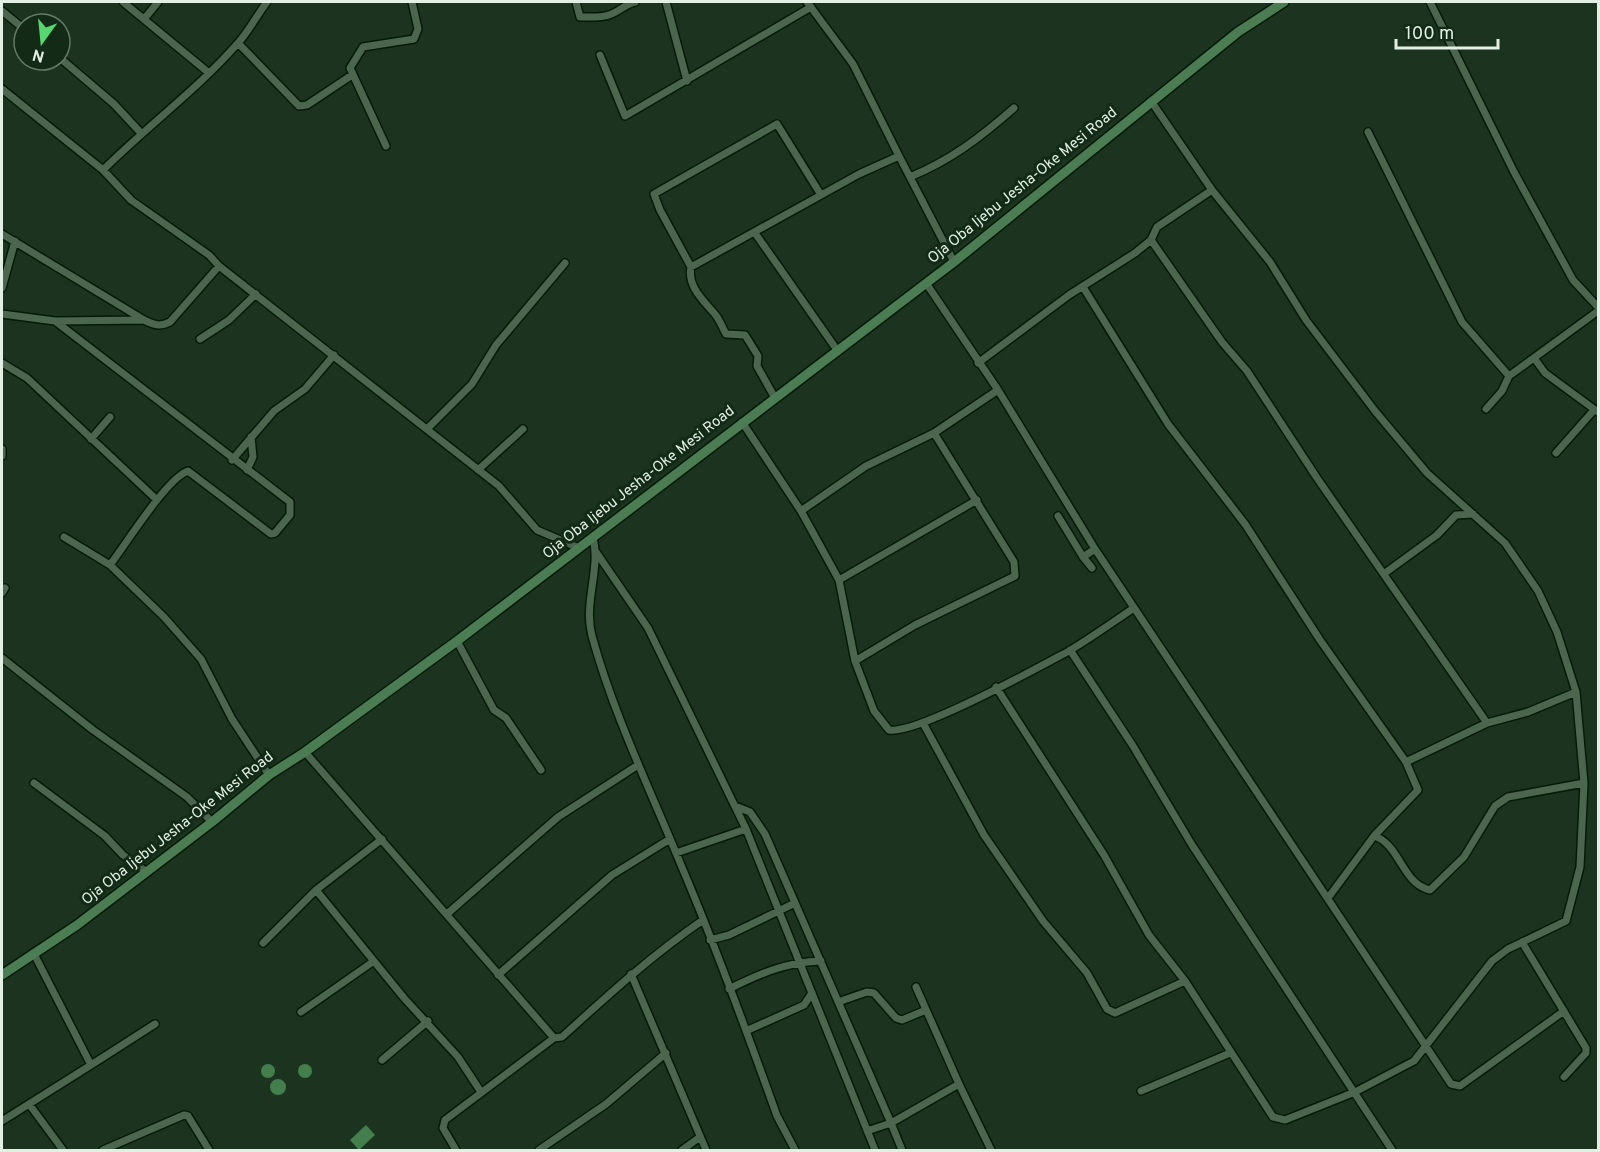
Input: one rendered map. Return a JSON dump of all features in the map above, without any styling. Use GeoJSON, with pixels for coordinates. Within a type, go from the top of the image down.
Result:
{"type":"FeatureCollection","features":[{"type":"Feature","properties":{"kind":"main road","name":"Oja Oba Ijebu Jesha-Oke Mesi Road"},"geometry":{"type":"LineString","coordinates":[[2,975],[147,872],[213,822],[269,775],[305,753],[457,641],[954,262],[1151,100],[1238,32],[1284,2]]}},
{"type":"Feature","properties":{"kind":"street"},"geometry":{"type":"LineString","coordinates":[[123,2],[209,73]]}},
{"type":"Feature","properties":{"kind":"street"},"geometry":{"type":"LineString","coordinates":[[145,18],[158,2]]}},
{"type":"Feature","properties":{"kind":"street"},"geometry":{"type":"LineString","coordinates":[[103,170],[140,132],[209,73],[238,43],[267,2]]}},
{"type":"Feature","properties":{"kind":"street"},"geometry":{"type":"LineString","coordinates":[[386,146],[352,75],[352,62],[363,47],[414,39],[417,29],[412,2]]}},
{"type":"Feature","properties":{"kind":"street"},"geometry":{"type":"LineString","coordinates":[[576,2],[580,17],[589,17],[609,15],[635,2]]}},
{"type":"Feature","properties":{"kind":"street"},"geometry":{"type":"LineString","coordinates":[[666,2],[687,81]]}},
{"type":"Feature","properties":{"kind":"street"},"geometry":{"type":"LineString","coordinates":[[1430,2],[1514,172],[1568,270],[1587,298],[1599,309],[1509,376],[1502,391],[1486,410]]}},
{"type":"Feature","properties":{"kind":"street"},"geometry":{"type":"LineString","coordinates":[[600,56],[625,116],[687,81],[809,4],[852,64],[954,262]]}},
{"type":"Feature","properties":{"kind":"street"},"geometry":{"type":"LineString","coordinates":[[238,43],[299,106],[307,105],[352,75]]}},
{"type":"Feature","properties":{"kind":"street"},"geometry":{"type":"LineString","coordinates":[[72,68],[114,104],[140,132]]}},
{"type":"Feature","properties":{"kind":"street"},"geometry":{"type":"LineString","coordinates":[[2,89],[103,170],[131,200],[209,255],[219,266],[507,493],[537,530],[579,548]]}},
{"type":"Feature","properties":{"kind":"street"},"geometry":{"type":"LineString","coordinates":[[996,687],[1104,855],[1149,935],[1185,981],[1273,1117],[1278,1119],[1355,1092],[1414,1061],[1424,1045],[1492,961],[1522,942],[1560,926],[1568,916],[1580,867],[1584,783],[1576,692],[1557,632],[1538,591],[1505,543],[1427,473],[1375,411],[1306,320],[1270,262],[1212,190],[1151,100]]}},
{"type":"Feature","properties":{"kind":"street"},"geometry":{"type":"LineString","coordinates":[[910,177],[937,166],[970,146],[1014,108]]}},
{"type":"Feature","properties":{"kind":"street"},"geometry":{"type":"LineString","coordinates":[[775,398],[757,366],[758,356],[745,335],[726,334],[715,314],[696,293],[690,274],[691,267],[660,210],[654,194],[777,124],[821,195]]}},
{"type":"Feature","properties":{"kind":"street"},"geometry":{"type":"LineString","coordinates":[[1368,132],[1462,322],[1509,376]]}},
{"type":"Feature","properties":{"kind":"street"},"geometry":{"type":"LineString","coordinates":[[691,267],[821,195],[899,156]]}},
{"type":"Feature","properties":{"kind":"street"},"geometry":{"type":"LineString","coordinates":[[978,363],[1151,240],[1157,226],[1212,190]]}},
{"type":"Feature","properties":{"kind":"street"},"geometry":{"type":"LineString","coordinates":[[755,233],[837,351]]}},
{"type":"Feature","properties":{"kind":"street"},"geometry":{"type":"LineString","coordinates":[[2,234],[156,326],[170,322],[219,266]]}},
{"type":"Feature","properties":{"kind":"street"},"geometry":{"type":"LineString","coordinates":[[1151,240],[1222,342],[1247,371],[1317,478],[1487,723]]}},
{"type":"Feature","properties":{"kind":"street"},"geometry":{"type":"LineString","coordinates":[[2,288],[15,241]]}},
{"type":"Feature","properties":{"kind":"street"},"geometry":{"type":"LineString","coordinates":[[427,429],[472,384],[496,345],[565,263]]}},
{"type":"Feature","properties":{"kind":"street"},"geometry":{"type":"LineString","coordinates":[[926,283],[998,390],[1095,549],[1451,1084],[1460,1086],[1564,1011]]}},
{"type":"Feature","properties":{"kind":"street"},"geometry":{"type":"LineString","coordinates":[[1083,287],[1168,424],[1245,524],[1320,640],[1406,762],[1418,790],[1374,836],[1328,898]]}},
{"type":"Feature","properties":{"kind":"street"},"geometry":{"type":"LineString","coordinates":[[200,339],[229,320],[256,294]]}},
{"type":"Feature","properties":{"kind":"street"},"geometry":{"type":"LineString","coordinates":[[2,314],[54,321],[144,320]]}},
{"type":"Feature","properties":{"kind":"street"},"geometry":{"type":"LineString","coordinates":[[54,321],[232,460],[290,502],[292,511],[275,533],[266,533],[188,471],[177,477],[157,500],[110,565]]}},
{"type":"Feature","properties":{"kind":"street"},"geometry":{"type":"LineString","coordinates":[[232,460],[274,411],[304,389],[334,355]]}},
{"type":"Feature","properties":{"kind":"street"},"geometry":{"type":"LineString","coordinates":[[1534,358],[1545,373],[1596,411],[1556,453]]}},
{"type":"Feature","properties":{"kind":"street"},"geometry":{"type":"LineString","coordinates":[[2,363],[27,378],[157,500]]}},
{"type":"Feature","properties":{"kind":"street"},"geometry":{"type":"LineString","coordinates":[[801,511],[866,466],[934,433],[998,390]]}},
{"type":"Feature","properties":{"kind":"street"},"geometry":{"type":"LineString","coordinates":[[91,439],[110,417]]}},
{"type":"Feature","properties":{"kind":"street"},"geometry":{"type":"LineString","coordinates":[[742,422],[801,511],[839,580],[855,661],[874,711],[884,727],[895,731],[922,723],[1070,650],[1134,608]]}},
{"type":"Feature","properties":{"kind":"street"},"geometry":{"type":"LineString","coordinates":[[478,470],[523,429]]}},
{"type":"Feature","properties":{"kind":"street"},"geometry":{"type":"LineString","coordinates":[[855,661],[915,625],[1015,576],[1014,562],[934,433]]}},
{"type":"Feature","properties":{"kind":"street"},"geometry":{"type":"LineString","coordinates":[[247,470],[253,457],[251,437]]}},
{"type":"Feature","properties":{"kind":"street"},"geometry":{"type":"LineString","coordinates":[[2,449],[2,456]]}},
{"type":"Feature","properties":{"kind":"street"},"geometry":{"type":"LineString","coordinates":[[839,580],[977,500]]}},
{"type":"Feature","properties":{"kind":"street"},"geometry":{"type":"LineString","coordinates":[[1385,573],[1437,535],[1456,515],[1473,514]]}},
{"type":"Feature","properties":{"kind":"street"},"geometry":{"type":"LineString","coordinates":[[1058,516],[1092,568]]}},
{"type":"Feature","properties":{"kind":"street"},"geometry":{"type":"LineString","coordinates":[[64,537],[110,565],[164,617],[201,659],[232,719],[269,775]]}},
{"type":"Feature","properties":{"kind":"street"},"geometry":{"type":"LineString","coordinates":[[593,537],[596,552],[589,594],[591,633],[618,716],[703,920],[777,1116],[795,1150]]}},
{"type":"Feature","properties":{"kind":"street"},"geometry":{"type":"LineString","coordinates":[[1083,557],[1095,549]]}},
{"type":"Feature","properties":{"kind":"street"},"geometry":{"type":"LineString","coordinates":[[596,552],[648,628],[746,829],[875,1150]]}},
{"type":"Feature","properties":{"kind":"street"},"geometry":{"type":"LineString","coordinates":[[457,641],[494,710],[506,718],[541,771]]}},
{"type":"Feature","properties":{"kind":"street"},"geometry":{"type":"LineString","coordinates":[[1070,650],[1133,746],[1192,845],[1392,1150]]}},
{"type":"Feature","properties":{"kind":"street"},"geometry":{"type":"LineString","coordinates":[[2,658],[93,730],[187,797],[213,822]]}},
{"type":"Feature","properties":{"kind":"street"},"geometry":{"type":"LineString","coordinates":[[1406,762],[1487,723],[1528,712],[1576,692]]}},
{"type":"Feature","properties":{"kind":"street"},"geometry":{"type":"LineString","coordinates":[[922,723],[984,835],[1043,921],[1087,973],[1107,1009],[1115,1012],[1185,981]]}},
{"type":"Feature","properties":{"kind":"street"},"geometry":{"type":"LineString","coordinates":[[305,753],[554,1038]]}},
{"type":"Feature","properties":{"kind":"street"},"geometry":{"type":"LineString","coordinates":[[447,914],[558,817],[638,765]]}},
{"type":"Feature","properties":{"kind":"street"},"geometry":{"type":"LineString","coordinates":[[34,783],[105,836],[123,855],[147,872]]}},
{"type":"Feature","properties":{"kind":"street"},"geometry":{"type":"LineString","coordinates":[[1374,836],[1386,842],[1415,884],[1430,890],[1464,857],[1495,806],[1508,797],[1584,783]]}},
{"type":"Feature","properties":{"kind":"street"},"geometry":{"type":"LineString","coordinates":[[735,806],[750,812],[759,823],[902,1150]]}},
{"type":"Feature","properties":{"kind":"street"},"geometry":{"type":"LineString","coordinates":[[676,853],[746,829]]}},
{"type":"Feature","properties":{"kind":"street"},"geometry":{"type":"LineString","coordinates":[[263,944],[316,890],[382,839]]}},
{"type":"Feature","properties":{"kind":"street"},"geometry":{"type":"LineString","coordinates":[[498,975],[612,875],[670,839]]}},
{"type":"Feature","properties":{"kind":"street"},"geometry":{"type":"LineString","coordinates":[[316,890],[374,961],[458,1057],[481,1092]]}},
{"type":"Feature","properties":{"kind":"street"},"geometry":{"type":"LineString","coordinates":[[710,940],[729,935],[778,909],[795,903]]}},
{"type":"Feature","properties":{"kind":"street"},"geometry":{"type":"LineString","coordinates":[[456,1150],[443,1124],[481,1092],[554,1038],[561,1037],[667,944],[703,920]]}},
{"type":"Feature","properties":{"kind":"street"},"geometry":{"type":"LineString","coordinates":[[1522,942],[1587,1050],[1580,1062],[1564,1077]]}},
{"type":"Feature","properties":{"kind":"street"},"geometry":{"type":"LineString","coordinates":[[34,954],[91,1065]]}},
{"type":"Feature","properties":{"kind":"street"},"geometry":{"type":"LineString","coordinates":[[301,1012],[374,961]]}},
{"type":"Feature","properties":{"kind":"street"},"geometry":{"type":"LineString","coordinates":[[729,989],[766,971],[799,962],[821,961]]}},
{"type":"Feature","properties":{"kind":"street"},"geometry":{"type":"LineString","coordinates":[[632,974],[706,1150]]}},
{"type":"Feature","properties":{"kind":"street"},"geometry":{"type":"LineString","coordinates":[[916,987],[991,1150]]}},
{"type":"Feature","properties":{"kind":"street"},"geometry":{"type":"LineString","coordinates":[[838,1002],[867,992],[874,993],[896,1018],[902,1020],[926,1010]]}},
{"type":"Feature","properties":{"kind":"street"},"geometry":{"type":"LineString","coordinates":[[746,1031],[804,1005],[812,993]]}},
{"type":"Feature","properties":{"kind":"street"},"geometry":{"type":"LineString","coordinates":[[382,1060],[428,1021]]}},
{"type":"Feature","properties":{"kind":"street"},"geometry":{"type":"LineString","coordinates":[[2,1121],[155,1024]]}},
{"type":"Feature","properties":{"kind":"street"},"geometry":{"type":"LineString","coordinates":[[539,1150],[606,1104],[666,1053]]}},
{"type":"Feature","properties":{"kind":"street"},"geometry":{"type":"LineString","coordinates":[[1142,1091],[1230,1053]]}},
{"type":"Feature","properties":{"kind":"street"},"geometry":{"type":"LineString","coordinates":[[867,1131],[891,1123],[959,1084]]}},
{"type":"Feature","properties":{"kind":"street"},"geometry":{"type":"LineString","coordinates":[[29,1104],[63,1150]]}},
{"type":"Feature","properties":{"kind":"street"},"geometry":{"type":"LineString","coordinates":[[103,1150],[184,1114],[188,1116],[209,1150]]}},
{"type":"Feature","properties":{"kind":"street"},"geometry":{"type":"LineString","coordinates":[[682,1150],[700,1137]]}},
{"type":"Feature","properties":{"kind":"shaded area"},"geometry":{"type":"Polygon","coordinates":[[[265,1064],[271,1064],[275,1071],[271,1078],[265,1078],[261,1074],[261,1068],[265,1064]]]}},
{"type":"Feature","properties":{"kind":"shaded area"},"geometry":{"type":"Polygon","coordinates":[[[302,1064],[308,1064],[312,1071],[308,1078],[302,1078],[298,1074],[298,1068],[302,1064]]]}},
{"type":"Feature","properties":{"kind":"shaded area"},"geometry":{"type":"Polygon","coordinates":[[[278,1079],[286,1087],[278,1095],[270,1087],[278,1079]]]}},
{"type":"Feature","properties":{"kind":"shaded area"},"geometry":{"type":"Polygon","coordinates":[[[366,1125],[375,1135],[359,1150],[350,1140],[366,1125]]]}}]}
